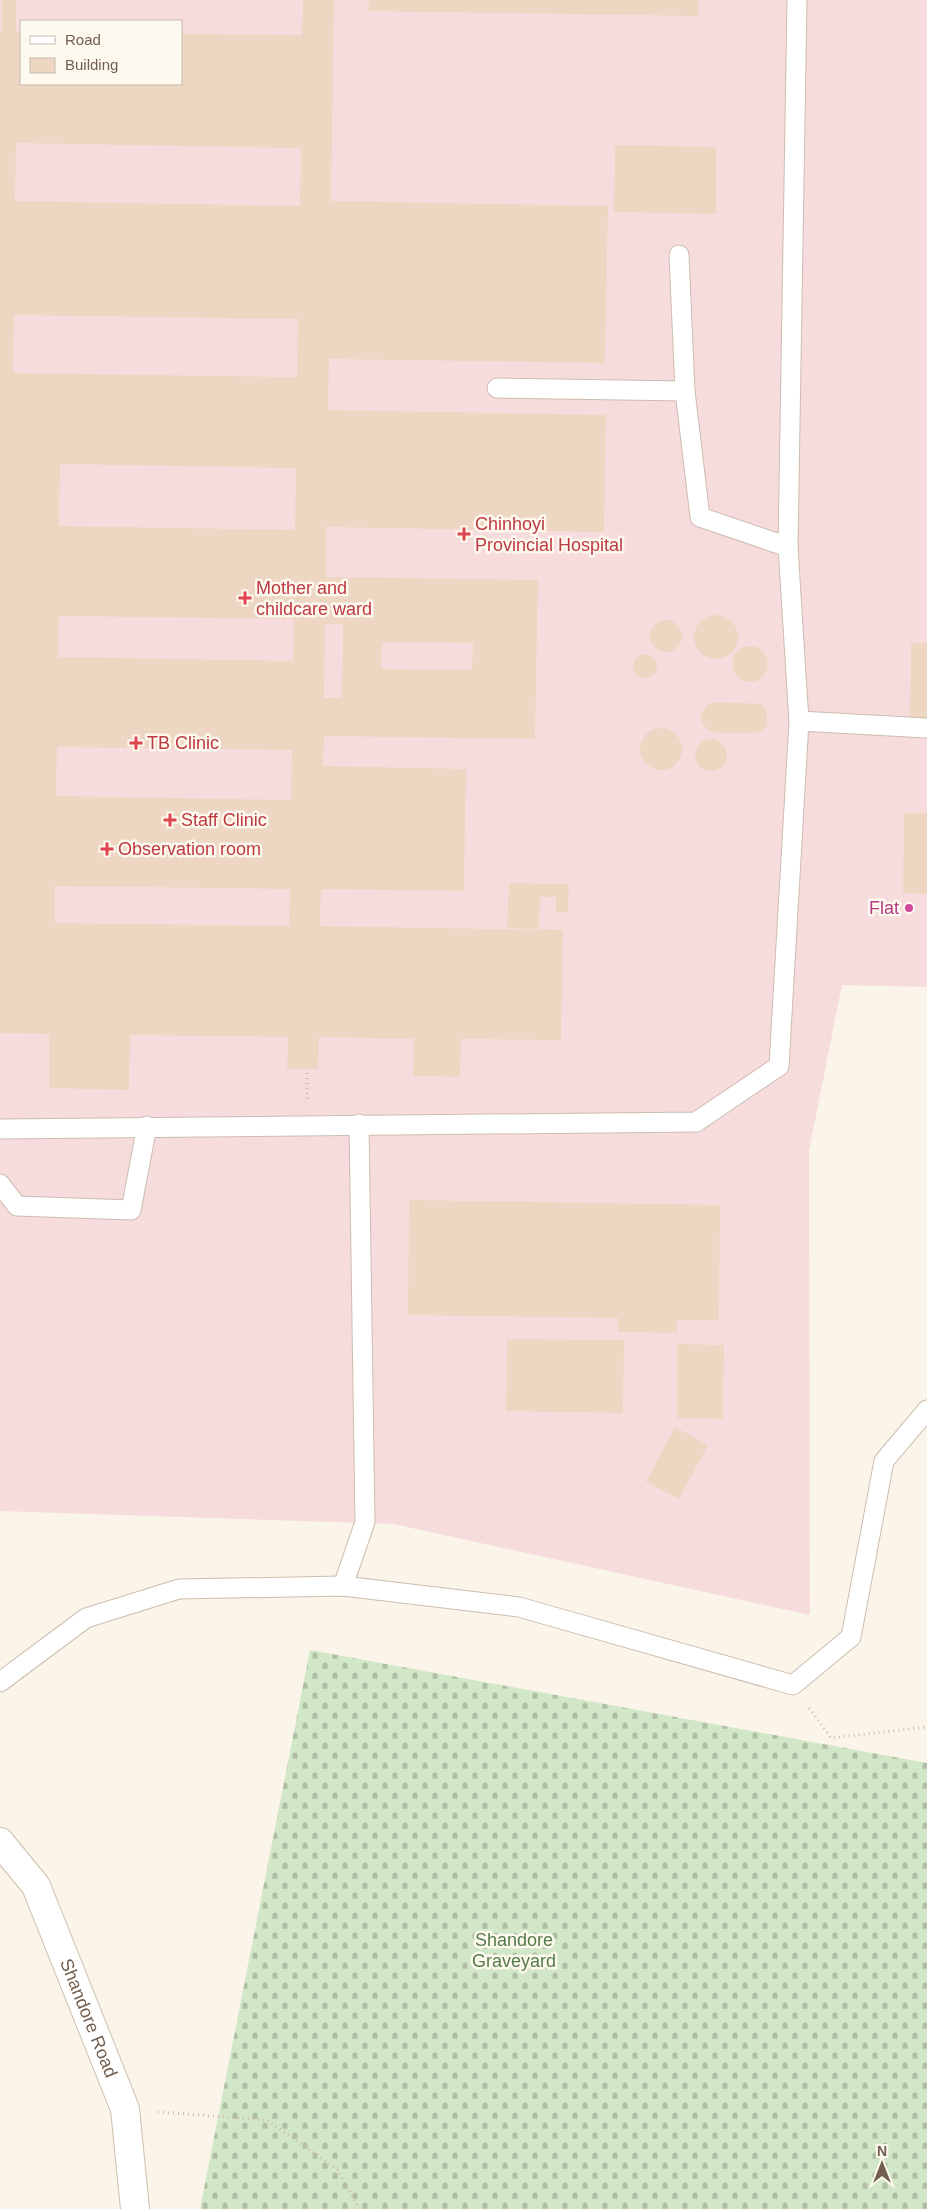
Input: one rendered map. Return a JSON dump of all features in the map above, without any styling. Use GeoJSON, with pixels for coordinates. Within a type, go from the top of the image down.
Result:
{"type":"FeatureCollection","features":[{"type":"Feature","properties":{"kind":"street","name":"Shandore Road"},"geometry":{"type":"LineString","coordinates":[[0,1842],[36,1886],[125,2109],[135,2209]]}},
{"type":"Feature","properties":{"kind":"lane"},"geometry":{"type":"LineString","coordinates":[[0,1128],[696,1122],[779,1066],[800,721],[788,547],[797,0]]}},
{"type":"Feature","properties":{"kind":"lane"},"geometry":{"type":"LineString","coordinates":[[679,255],[685,391],[700,517],[788,547]]}},
{"type":"Feature","properties":{"kind":"lane"},"geometry":{"type":"LineString","coordinates":[[497,388],[685,391]]}},
{"type":"Feature","properties":{"kind":"lane"},"geometry":{"type":"LineString","coordinates":[[800,721],[927,728]]}},
{"type":"Feature","properties":{"kind":"lane"},"geometry":{"type":"LineString","coordinates":[[344,1586],[364,1522],[359,1124]]}},
{"type":"Feature","properties":{"kind":"lane"},"geometry":{"type":"LineString","coordinates":[[0,1184],[17,1206],[130,1210],[147,1126]]}},
{"type":"Feature","properties":{"kind":"lane"},"geometry":{"type":"LineString","coordinates":[[0,1682],[86,1618],[179,1589],[344,1586],[519,1607],[793,1685],[851,1637],[884,1461],[927,1410]]}},
{"type":"Feature","properties":{"kind":"path"},"geometry":{"type":"LineString","coordinates":[[793,1685],[831,1738],[927,1727]]}},
{"type":"Feature","properties":{"kind":"path"},"geometry":{"type":"LineString","coordinates":[[125,2109],[267,2120],[337,2168],[359,2209]]}},
{"type":"Feature","properties":{"kind":"shaded area","name":"Chinhoyi Provincial Hospital"},"geometry":{"type":"Polygon","coordinates":[[[0,0],[927,0],[927,987],[842,985],[809,1151],[810,1615],[393,1524],[0,1511],[0,0]]]}},
{"type":"Feature","properties":{"kind":"green space","name":"Shandore Graveyard"},"geometry":{"type":"Polygon","coordinates":[[[310,1650],[927,1763],[927,2209],[200,2209],[310,1650]]]}},
{"type":"Feature","properties":{"kind":"building"},"geometry":{"type":"Polygon","coordinates":[[[2,0],[16,0],[16,31],[20,31],[20,85],[182,85],[182,34],[302,35],[303,0],[334,0],[331,201],[608,206],[605,363],[329,359],[328,410],[606,415],[604,532],[326,527],[326,577],[538,580],[535,739],[324,736],[323,766],[466,769],[464,891],[321,889],[320,926],[563,930],[561,1040],[461,1039],[460,1077],[413,1076],[414,1039],[319,1037],[318,1069],[287,1069],[288,1037],[130,1035],[129,1090],[49,1088],[49,1034],[0,1033],[0,31],[2,31],[2,0]],[[16,143],[15,201],[300,206],[301,148],[16,143]],[[14,315],[13,373],[297,377],[298,319],[14,315]],[[60,464],[59,526],[295,530],[296,468],[60,464]],[[59,616],[58,657],[293,661],[294,619],[59,616]],[[325,624],[324,698],[342,698],[343,624],[325,624]],[[382,642],[381,669],[472,670],[473,643],[382,642]],[[57,747],[56,796],[291,800],[292,750],[57,747]],[[55,886],[55,923],[289,926],[290,889],[55,886]]]}},
{"type":"Feature","properties":{"kind":"building"},"geometry":{"type":"Polygon","coordinates":[[[369,0],[698,0],[698,16],[368,11],[369,0]]]}},
{"type":"Feature","properties":{"kind":"building"},"geometry":{"type":"Polygon","coordinates":[[[615,145],[716,147],[716,214],[614,212],[615,145]]]}},
{"type":"Feature","properties":{"kind":"building"},"geometry":{"type":"Polygon","coordinates":[[[716,615],[728,619],[734,625],[738,637],[734,649],[728,655],[716,659],[704,655],[698,649],[694,637],[698,625],[704,619],[716,615]]]}},
{"type":"Feature","properties":{"kind":"building"},"geometry":{"type":"Polygon","coordinates":[[[666,620],[678,624],[682,636],[678,648],[666,652],[654,648],[650,636],[654,624],[666,620]]]}},
{"type":"Feature","properties":{"kind":"building"},"geometry":{"type":"Polygon","coordinates":[[[911,643],[927,643],[927,723],[910,723],[911,643]]]}},
{"type":"Feature","properties":{"kind":"building"},"geometry":{"type":"Polygon","coordinates":[[[750,646],[763,651],[768,664],[763,677],[750,682],[737,677],[732,664],[737,651],[750,646]]]}},
{"type":"Feature","properties":{"kind":"building"},"geometry":{"type":"Polygon","coordinates":[[[645,654],[653,658],[657,666],[653,674],[645,678],[637,674],[633,666],[637,658],[645,654]]]}},
{"type":"Feature","properties":{"kind":"building"},"geometry":{"type":"Polygon","coordinates":[[[716,702],[761,704],[767,710],[767,726],[761,731],[753,733],[716,733],[708,730],[703,725],[700,717],[708,704],[716,702]]]}},
{"type":"Feature","properties":{"kind":"building"},"geometry":{"type":"Polygon","coordinates":[[[661,728],[676,734],[682,749],[676,764],[661,770],[646,764],[640,749],[646,734],[661,728]]]}},
{"type":"Feature","properties":{"kind":"building"},"geometry":{"type":"Polygon","coordinates":[[[711,739],[722,744],[727,755],[722,766],[711,771],[700,766],[695,755],[700,744],[711,739]]]}},
{"type":"Feature","properties":{"kind":"building"},"geometry":{"type":"Polygon","coordinates":[[[904,813],[927,813],[927,894],[903,893],[904,813]]]}},
{"type":"Feature","properties":{"kind":"building"},"geometry":{"type":"Polygon","coordinates":[[[509,883],[569,884],[568,912],[556,912],[556,897],[540,897],[539,929],[507,928],[509,883]]]}},
{"type":"Feature","properties":{"kind":"building"},"geometry":{"type":"Polygon","coordinates":[[[409,1200],[720,1205],[719,1320],[677,1320],[677,1333],[618,1332],[618,1318],[408,1315],[409,1200]]]}},
{"type":"Feature","properties":{"kind":"building"},"geometry":{"type":"Polygon","coordinates":[[[507,1339],[624,1340],[623,1413],[506,1411],[507,1339]]]}},
{"type":"Feature","properties":{"kind":"building"},"geometry":{"type":"Polygon","coordinates":[[[677,1344],[724,1345],[723,1419],[677,1418],[677,1344]]]}},
{"type":"Feature","properties":{"kind":"building"},"geometry":{"type":"Polygon","coordinates":[[[675,1427],[708,1445],[679,1499],[646,1482],[675,1427]]]}},
{"type":"Feature","properties":{"kind":"place","name":"Chinhoyi Provincial Hospital"},"geometry":{"type":"Point","coordinates":[464,534]}},
{"type":"Feature","properties":{"kind":"place","name":"Mother and childcare ward"},"geometry":{"type":"Point","coordinates":[245,598]}},
{"type":"Feature","properties":{"kind":"place","name":"TB Clinic"},"geometry":{"type":"Point","coordinates":[136,743]}},
{"type":"Feature","properties":{"kind":"place","name":"Staff Clinic"},"geometry":{"type":"Point","coordinates":[170,820]}},
{"type":"Feature","properties":{"kind":"place","name":"Observation room"},"geometry":{"type":"Point","coordinates":[107,849]}},
{"type":"Feature","properties":{"kind":"place","name":"Flat"},"geometry":{"type":"Point","coordinates":[909,908]}}]}
